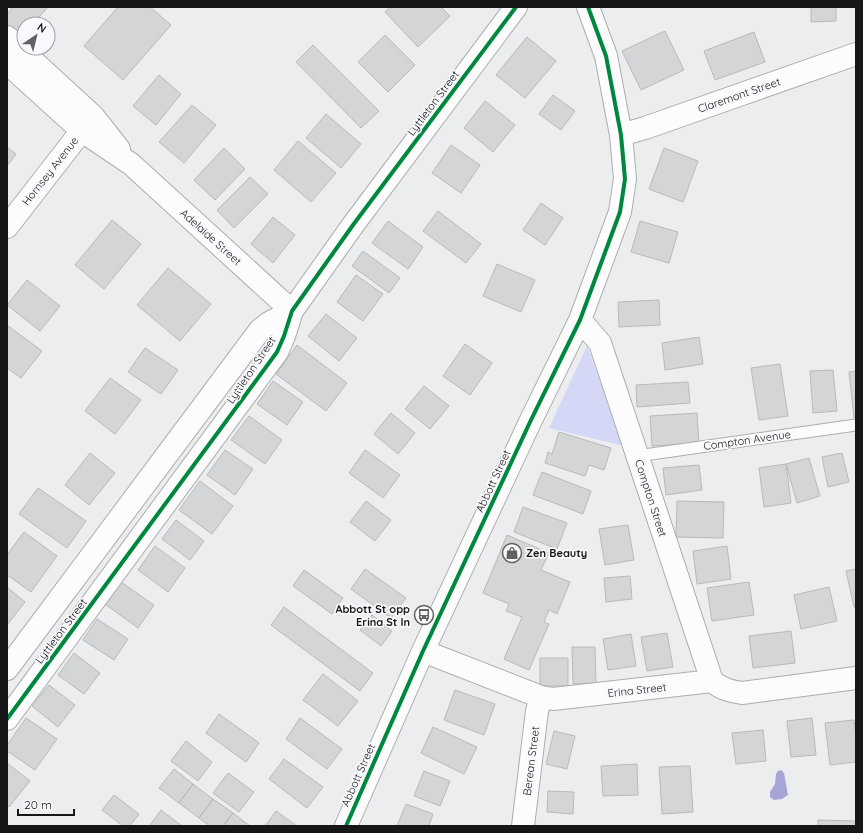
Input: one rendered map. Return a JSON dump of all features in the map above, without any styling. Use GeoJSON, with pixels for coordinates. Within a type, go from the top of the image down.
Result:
{"type":"FeatureCollection","features":[{"type":"Feature","properties":{"kind":"street","name":"Lyttleton Street"},"geometry":{"type":"LineString","coordinates":[[7,719],[277,352],[292,311],[353,225],[516,7]]}},
{"type":"Feature","properties":{"kind":"street","name":"Abbott Street"},"geometry":{"type":"LineString","coordinates":[[346,826],[423,652],[531,420],[580,320],[620,212],[625,179],[621,135],[606,56],[588,7]]}},
{"type":"Feature","properties":{"kind":"street","name":"Adelaide Street"},"geometry":{"type":"LineString","coordinates":[[9,42],[46,86],[292,311]]}},
{"type":"Feature","properties":{"kind":"street","name":"Claremont Street"},"geometry":{"type":"LineString","coordinates":[[621,135],[645,128],[856,54]]}},
{"type":"Feature","properties":{"kind":"street","name":"Adelaide Street"},"geometry":{"type":"LineString","coordinates":[[7,64],[46,86]]}},
{"type":"Feature","properties":{"kind":"street","name":"Hornsey Avenue"},"geometry":{"type":"LineString","coordinates":[[7,227],[88,123]]}},
{"type":"Feature","properties":{"kind":"street","name":"Lyttleton Street"},"geometry":{"type":"LineString","coordinates":[[7,670],[260,330],[269,323],[292,311]]}},
{"type":"Feature","properties":{"kind":"street","name":"Compton Street"},"geometry":{"type":"LineString","coordinates":[[580,320],[600,343],[712,681]]}},
{"type":"Feature","properties":{"kind":"street","name":"Erina Street"},"geometry":{"type":"LineString","coordinates":[[423,652],[541,697],[553,699],[712,681]]}},
{"type":"Feature","properties":{"kind":"street"},"geometry":{"type":"LineString","coordinates":[[712,681],[719,687],[729,691],[742,693],[856,678]]}},
{"type":"Feature","properties":{"kind":"street","name":"Berean Street"},"geometry":{"type":"LineString","coordinates":[[524,826],[537,711],[541,697]]}},
{"type":"Feature","properties":{"kind":"lane","name":"Compton Avenue"},"geometry":{"type":"LineString","coordinates":[[637,456],[856,425]]}},
{"type":"Feature","properties":{"kind":"shaded area"},"geometry":{"type":"Polygon","coordinates":[[[587,346],[624,446],[549,428],[587,346]]]}},
{"type":"Feature","properties":{"kind":"shaded area"},"geometry":{"type":"Polygon","coordinates":[[[781,770],[784,773],[788,795],[782,799],[774,800],[770,797],[770,792],[775,784],[776,774],[781,770]]]}},
{"type":"Feature","properties":{"kind":"building"},"geometry":{"type":"Polygon","coordinates":[[[13,7],[48,7],[40,16],[16,16],[16,34],[7,26],[7,14],[13,7]]]}},
{"type":"Feature","properties":{"kind":"building"},"geometry":{"type":"Polygon","coordinates":[[[118,7],[150,7],[171,25],[123,80],[84,46],[118,7]]]}},
{"type":"Feature","properties":{"kind":"building"},"geometry":{"type":"Polygon","coordinates":[[[391,7],[441,7],[450,16],[418,47],[385,12],[391,7]]]}},
{"type":"Feature","properties":{"kind":"building"},"geometry":{"type":"Polygon","coordinates":[[[811,7],[836,7],[836,21],[811,22],[811,7]]]}},
{"type":"Feature","properties":{"kind":"building"},"geometry":{"type":"Polygon","coordinates":[[[665,31],[684,70],[641,90],[622,51],[665,31]]]}},
{"type":"Feature","properties":{"kind":"building"},"geometry":{"type":"Polygon","coordinates":[[[754,32],[765,62],[715,80],[704,51],[754,32]]]}},
{"type":"Feature","properties":{"kind":"building"},"geometry":{"type":"Polygon","coordinates":[[[385,35],[415,65],[388,92],[358,62],[385,35]]]}},
{"type":"Feature","properties":{"kind":"building"},"geometry":{"type":"Polygon","coordinates":[[[527,37],[556,61],[525,98],[496,75],[527,37]]]}},
{"type":"Feature","properties":{"kind":"building"},"geometry":{"type":"Polygon","coordinates":[[[313,45],[379,111],[361,128],[296,62],[313,45]]]}},
{"type":"Feature","properties":{"kind":"building"},"geometry":{"type":"Polygon","coordinates":[[[159,75],[181,94],[156,125],[133,106],[159,75]]]}},
{"type":"Feature","properties":{"kind":"building"},"geometry":{"type":"Polygon","coordinates":[[[553,95],[575,111],[561,130],[539,114],[553,95]]]}},
{"type":"Feature","properties":{"kind":"building"},"geometry":{"type":"Polygon","coordinates":[[[485,101],[515,125],[493,152],[464,128],[485,101]]]}},
{"type":"Feature","properties":{"kind":"building"},"geometry":{"type":"Polygon","coordinates":[[[192,105],[216,125],[184,163],[159,142],[192,105]]]}},
{"type":"Feature","properties":{"kind":"building"},"geometry":{"type":"Polygon","coordinates":[[[326,114],[361,144],[341,168],[306,138],[326,114]]]}},
{"type":"Feature","properties":{"kind":"building"},"geometry":{"type":"Polygon","coordinates":[[[298,141],[336,173],[311,202],[274,170],[298,141]]]}},
{"type":"Feature","properties":{"kind":"building"},"geometry":{"type":"Polygon","coordinates":[[[451,145],[480,165],[461,193],[432,173],[451,145]]]}},
{"type":"Feature","properties":{"kind":"building"},"geometry":{"type":"Polygon","coordinates":[[[7,147],[16,154],[7,166],[7,147]]]}},
{"type":"Feature","properties":{"kind":"building"},"geometry":{"type":"Polygon","coordinates":[[[224,148],[245,169],[215,200],[194,180],[224,148]]]}},
{"type":"Feature","properties":{"kind":"building"},"geometry":{"type":"Polygon","coordinates":[[[664,148],[698,161],[683,202],[649,189],[664,148]]]}},
{"type":"Feature","properties":{"kind":"building"},"geometry":{"type":"Polygon","coordinates":[[[250,177],[268,194],[234,228],[217,210],[250,177]]]}},
{"type":"Feature","properties":{"kind":"building"},"geometry":{"type":"Polygon","coordinates":[[[541,203],[563,218],[545,245],[523,230],[541,203]]]}},
{"type":"Feature","properties":{"kind":"building"},"geometry":{"type":"Polygon","coordinates":[[[438,211],[481,244],[466,263],[423,231],[438,211]]]}},
{"type":"Feature","properties":{"kind":"building"},"geometry":{"type":"Polygon","coordinates":[[[273,217],[295,235],[273,263],[251,244],[273,217]]]}},
{"type":"Feature","properties":{"kind":"building"},"geometry":{"type":"Polygon","coordinates":[[[112,220],[141,244],[104,289],[75,265],[112,220]]]}},
{"type":"Feature","properties":{"kind":"building"},"geometry":{"type":"Polygon","coordinates":[[[388,221],[423,247],[408,269],[372,243],[388,221]]]}},
{"type":"Feature","properties":{"kind":"building"},"geometry":{"type":"Polygon","coordinates":[[[640,221],[678,232],[669,263],[631,252],[640,221]]]}},
{"type":"Feature","properties":{"kind":"building"},"geometry":{"type":"Polygon","coordinates":[[[363,251],[400,278],[389,293],[352,266],[363,251]]]}},
{"type":"Feature","properties":{"kind":"building"},"geometry":{"type":"Polygon","coordinates":[[[497,264],[535,280],[521,312],[483,296],[497,264]]]}},
{"type":"Feature","properties":{"kind":"building"},"geometry":{"type":"Polygon","coordinates":[[[168,268],[211,304],[180,341],[137,305],[168,268]]]}},
{"type":"Feature","properties":{"kind":"building"},"geometry":{"type":"Polygon","coordinates":[[[356,275],[383,294],[363,321],[337,302],[356,275]]]}},
{"type":"Feature","properties":{"kind":"building"},"geometry":{"type":"Polygon","coordinates":[[[27,280],[60,306],[40,331],[7,305],[27,280]]]}},
{"type":"Feature","properties":{"kind":"building"},"geometry":{"type":"Polygon","coordinates":[[[659,300],[660,325],[619,327],[618,302],[659,300]]]}},
{"type":"Feature","properties":{"kind":"building"},"geometry":{"type":"Polygon","coordinates":[[[326,314],[357,338],[339,361],[308,336],[326,314]]]}},
{"type":"Feature","properties":{"kind":"building"},"geometry":{"type":"Polygon","coordinates":[[[7,325],[42,351],[21,378],[7,368],[7,325]]]}},
{"type":"Feature","properties":{"kind":"building"},"geometry":{"type":"Polygon","coordinates":[[[699,337],[703,364],[665,370],[662,343],[699,337]]]}},
{"type":"Feature","properties":{"kind":"building"},"geometry":{"type":"Polygon","coordinates":[[[465,344],[492,363],[470,395],[443,376],[465,344]]]}},
{"type":"Feature","properties":{"kind":"building"},"geometry":{"type":"Polygon","coordinates":[[[297,345],[347,383],[326,411],[276,374],[297,345]]]}},
{"type":"Feature","properties":{"kind":"building"},"geometry":{"type":"Polygon","coordinates":[[[145,348],[178,370],[161,394],[128,372],[145,348]]]}},
{"type":"Feature","properties":{"kind":"building"},"geometry":{"type":"Polygon","coordinates":[[[780,364],[788,416],[759,420],[751,368],[780,364]]]}},
{"type":"Feature","properties":{"kind":"building"},"geometry":{"type":"Polygon","coordinates":[[[833,370],[837,411],[813,413],[810,371],[833,370]]]}},
{"type":"Feature","properties":{"kind":"building"},"geometry":{"type":"Polygon","coordinates":[[[856,371],[856,418],[854,418],[849,372],[856,371]]]}},
{"type":"Feature","properties":{"kind":"building"},"geometry":{"type":"Polygon","coordinates":[[[110,378],[141,400],[115,434],[85,411],[110,378]]]}},
{"type":"Feature","properties":{"kind":"building"},"geometry":{"type":"Polygon","coordinates":[[[273,381],[303,402],[287,425],[257,404],[273,381]]]}},
{"type":"Feature","properties":{"kind":"building"},"geometry":{"type":"Polygon","coordinates":[[[688,382],[690,403],[637,407],[636,385],[688,382]]]}},
{"type":"Feature","properties":{"kind":"building"},"geometry":{"type":"Polygon","coordinates":[[[424,386],[449,406],[430,429],[405,409],[424,386]]]}},
{"type":"Feature","properties":{"kind":"building"},"geometry":{"type":"Polygon","coordinates":[[[391,413],[415,433],[398,454],[374,434],[391,413]]]}},
{"type":"Feature","properties":{"kind":"building"},"geometry":{"type":"Polygon","coordinates":[[[697,413],[699,443],[652,446],[650,416],[697,413]]]}},
{"type":"Feature","properties":{"kind":"building"},"geometry":{"type":"Polygon","coordinates":[[[249,416],[282,440],[265,464],[231,440],[249,416]]]}},
{"type":"Feature","properties":{"kind":"building"},"geometry":{"type":"Polygon","coordinates":[[[559,432],[611,448],[604,470],[589,465],[585,476],[545,463],[548,452],[552,454],[559,432]]]}},
{"type":"Feature","properties":{"kind":"building"},"geometry":{"type":"Polygon","coordinates":[[[225,450],[253,469],[235,495],[207,475],[225,450]]]}},
{"type":"Feature","properties":{"kind":"building"},"geometry":{"type":"Polygon","coordinates":[[[365,450],[400,475],[383,498],[349,473],[365,450]]]}},
{"type":"Feature","properties":{"kind":"building"},"geometry":{"type":"Polygon","coordinates":[[[90,453],[115,473],[89,505],[65,485],[90,453]]]}},
{"type":"Feature","properties":{"kind":"building"},"geometry":{"type":"Polygon","coordinates":[[[842,453],[849,482],[828,487],[822,457],[842,453]]]}},
{"type":"Feature","properties":{"kind":"building"},"geometry":{"type":"Polygon","coordinates":[[[809,458],[820,496],[797,503],[786,464],[809,458]]]}},
{"type":"Feature","properties":{"kind":"building"},"geometry":{"type":"Polygon","coordinates":[[[786,464],[791,503],[764,507],[759,468],[786,464]]]}},
{"type":"Feature","properties":{"kind":"building"},"geometry":{"type":"Polygon","coordinates":[[[699,465],[702,490],[666,495],[663,468],[699,465]]]}},
{"type":"Feature","properties":{"kind":"building"},"geometry":{"type":"Polygon","coordinates":[[[542,472],[591,491],[583,514],[533,495],[542,472]]]}},
{"type":"Feature","properties":{"kind":"building"},"geometry":{"type":"Polygon","coordinates":[[[200,481],[233,506],[212,534],[179,510],[200,481]]]}},
{"type":"Feature","properties":{"kind":"building"},"geometry":{"type":"Polygon","coordinates":[[[38,488],[86,521],[67,548],[19,514],[38,488]]]}},
{"type":"Feature","properties":{"kind":"building"},"geometry":{"type":"Polygon","coordinates":[[[366,501],[391,520],[375,541],[350,522],[366,501]]]}},
{"type":"Feature","properties":{"kind":"building"},"geometry":{"type":"Polygon","coordinates":[[[677,501],[724,502],[723,538],[676,537],[677,501]]]}},
{"type":"Feature","properties":{"kind":"building"},"geometry":{"type":"Polygon","coordinates":[[[523,507],[567,523],[557,549],[514,532],[523,507]]]}},
{"type":"Feature","properties":{"kind":"building"},"geometry":{"type":"Polygon","coordinates":[[[176,520],[204,541],[190,560],[162,539],[176,520]]]}},
{"type":"Feature","properties":{"kind":"building"},"geometry":{"type":"Polygon","coordinates":[[[628,525],[634,560],[605,565],[599,529],[628,525]]]}},
{"type":"Feature","properties":{"kind":"building"},"geometry":{"type":"Polygon","coordinates":[[[24,532],[57,556],[31,592],[7,575],[7,555],[24,532]]]}},
{"type":"Feature","properties":{"kind":"building"},"geometry":{"type":"Polygon","coordinates":[[[507,535],[549,553],[541,570],[570,582],[557,614],[549,610],[544,622],[549,624],[529,670],[504,659],[522,617],[506,611],[509,604],[483,593],[507,535]]]}},
{"type":"Feature","properties":{"kind":"building"},"geometry":{"type":"Polygon","coordinates":[[[155,546],[185,568],[168,592],[138,570],[155,546]]]}},
{"type":"Feature","properties":{"kind":"building"},"geometry":{"type":"Polygon","coordinates":[[[727,546],[731,579],[697,584],[693,551],[727,546]]]}},
{"type":"Feature","properties":{"kind":"building"},"geometry":{"type":"Polygon","coordinates":[[[365,569],[406,598],[391,618],[351,589],[365,569]]]}},
{"type":"Feature","properties":{"kind":"building"},"geometry":{"type":"Polygon","coordinates":[[[856,569],[856,607],[854,607],[846,571],[856,569]]]}},
{"type":"Feature","properties":{"kind":"building"},"geometry":{"type":"Polygon","coordinates":[[[304,570],[343,598],[332,614],[293,586],[304,570]]]}},
{"type":"Feature","properties":{"kind":"building"},"geometry":{"type":"Polygon","coordinates":[[[630,576],[632,599],[606,602],[604,578],[630,576]]]}},
{"type":"Feature","properties":{"kind":"building"},"geometry":{"type":"Polygon","coordinates":[[[121,582],[154,605],[138,628],[105,604],[121,582]]]}},
{"type":"Feature","properties":{"kind":"building"},"geometry":{"type":"Polygon","coordinates":[[[749,582],[754,615],[712,621],[707,588],[749,582]]]}},
{"type":"Feature","properties":{"kind":"building"},"geometry":{"type":"Polygon","coordinates":[[[7,587],[25,602],[7,625],[7,587]]]}},
{"type":"Feature","properties":{"kind":"building"},"geometry":{"type":"Polygon","coordinates":[[[829,587],[837,621],[801,629],[794,595],[829,587]]]}},
{"type":"Feature","properties":{"kind":"building"},"geometry":{"type":"Polygon","coordinates":[[[284,607],[373,673],[360,691],[271,625],[284,607]]]}},
{"type":"Feature","properties":{"kind":"building"},"geometry":{"type":"Polygon","coordinates":[[[372,615],[392,631],[381,646],[360,630],[372,615]]]}},
{"type":"Feature","properties":{"kind":"building"},"geometry":{"type":"Polygon","coordinates":[[[97,619],[128,639],[114,660],[83,640],[97,619]]]}},
{"type":"Feature","properties":{"kind":"building"},"geometry":{"type":"Polygon","coordinates":[[[791,631],[795,663],[753,668],[749,636],[791,631]]]}},
{"type":"Feature","properties":{"kind":"building"},"geometry":{"type":"Polygon","coordinates":[[[667,633],[673,667],[647,671],[641,637],[667,633]]]}},
{"type":"Feature","properties":{"kind":"building"},"geometry":{"type":"Polygon","coordinates":[[[631,634],[636,666],[608,670],[603,639],[631,634]]]}},
{"type":"Feature","properties":{"kind":"building"},"geometry":{"type":"Polygon","coordinates":[[[572,647],[595,647],[596,683],[573,684],[572,647]]]}},
{"type":"Feature","properties":{"kind":"building"},"geometry":{"type":"Polygon","coordinates":[[[74,653],[100,673],[84,694],[58,675],[74,653]]]}},
{"type":"Feature","properties":{"kind":"building"},"geometry":{"type":"Polygon","coordinates":[[[540,658],[568,658],[568,686],[540,686],[540,658]]]}},
{"type":"Feature","properties":{"kind":"building"},"geometry":{"type":"Polygon","coordinates":[[[323,674],[358,701],[338,726],[303,700],[323,674]]]}},
{"type":"Feature","properties":{"kind":"building"},"geometry":{"type":"Polygon","coordinates":[[[49,685],[75,705],[58,727],[32,706],[49,685]]]}},
{"type":"Feature","properties":{"kind":"building"},"geometry":{"type":"Polygon","coordinates":[[[455,690],[495,704],[484,735],[444,720],[455,690]]]}},
{"type":"Feature","properties":{"kind":"building"},"geometry":{"type":"Polygon","coordinates":[[[219,714],[259,743],[246,762],[206,733],[219,714]]]}},
{"type":"Feature","properties":{"kind":"building"},"geometry":{"type":"Polygon","coordinates":[[[26,718],[57,739],[35,770],[7,751],[7,745],[26,718]]]}},
{"type":"Feature","properties":{"kind":"building"},"geometry":{"type":"Polygon","coordinates":[[[300,718],[342,749],[327,769],[286,739],[300,718]]]}},
{"type":"Feature","properties":{"kind":"building"},"geometry":{"type":"Polygon","coordinates":[[[812,718],[816,755],[791,757],[787,721],[812,718]]]}},
{"type":"Feature","properties":{"kind":"building"},"geometry":{"type":"Polygon","coordinates":[[[854,720],[856,762],[830,765],[825,723],[854,720]]]}},
{"type":"Feature","properties":{"kind":"building"},"geometry":{"type":"Polygon","coordinates":[[[433,727],[477,747],[464,774],[421,753],[433,727]]]}},
{"type":"Feature","properties":{"kind":"building"},"geometry":{"type":"Polygon","coordinates":[[[763,730],[766,761],[736,764],[732,733],[763,730]]]}},
{"type":"Feature","properties":{"kind":"building"},"geometry":{"type":"Polygon","coordinates":[[[554,731],[575,736],[567,769],[546,764],[554,731]]]}},
{"type":"Feature","properties":{"kind":"building"},"geometry":{"type":"Polygon","coordinates":[[[186,741],[212,762],[198,781],[171,761],[186,741]]]}},
{"type":"Feature","properties":{"kind":"building"},"geometry":{"type":"Polygon","coordinates":[[[284,759],[323,787],[307,808],[269,779],[284,759]]]}},
{"type":"Feature","properties":{"kind":"building"},"geometry":{"type":"Polygon","coordinates":[[[7,763],[30,781],[9,807],[7,805],[7,763]]]}},
{"type":"Feature","properties":{"kind":"building"},"geometry":{"type":"Polygon","coordinates":[[[637,764],[638,795],[603,796],[601,766],[637,764]]]}},
{"type":"Feature","properties":{"kind":"building"},"geometry":{"type":"Polygon","coordinates":[[[690,766],[693,812],[662,814],[659,767],[690,766]]]}},
{"type":"Feature","properties":{"kind":"building"},"geometry":{"type":"Polygon","coordinates":[[[174,769],[193,784],[179,803],[159,788],[174,769]]]}},
{"type":"Feature","properties":{"kind":"building"},"geometry":{"type":"Polygon","coordinates":[[[424,771],[450,781],[440,806],[414,796],[424,771]]]}},
{"type":"Feature","properties":{"kind":"building"},"geometry":{"type":"Polygon","coordinates":[[[228,773],[254,792],[239,812],[213,793],[228,773]]]}},
{"type":"Feature","properties":{"kind":"building"},"geometry":{"type":"Polygon","coordinates":[[[193,784],[213,799],[199,818],[179,803],[193,784]]]}},
{"type":"Feature","properties":{"kind":"building"},"geometry":{"type":"Polygon","coordinates":[[[548,791],[574,792],[573,814],[547,812],[548,791]]]}},
{"type":"Feature","properties":{"kind":"building"},"geometry":{"type":"Polygon","coordinates":[[[114,795],[139,814],[130,826],[123,826],[102,810],[114,795]]]}},
{"type":"Feature","properties":{"kind":"building"},"geometry":{"type":"Polygon","coordinates":[[[213,799],[233,813],[223,826],[210,826],[199,818],[213,799]]]}},
{"type":"Feature","properties":{"kind":"building"},"geometry":{"type":"Polygon","coordinates":[[[406,804],[433,814],[429,826],[397,826],[406,804]]]}},
{"type":"Feature","properties":{"kind":"building"},"geometry":{"type":"Polygon","coordinates":[[[161,810],[182,826],[151,826],[150,825],[161,810]]]}},
{"type":"Feature","properties":{"kind":"building"},"geometry":{"type":"Polygon","coordinates":[[[276,811],[297,826],[265,826],[276,811]]]}},
{"type":"Feature","properties":{"kind":"building"},"geometry":{"type":"Polygon","coordinates":[[[233,813],[250,826],[223,826],[233,813]]]}},
{"type":"Feature","properties":{"kind":"building"},"geometry":{"type":"Polygon","coordinates":[[[818,820],[856,821],[856,826],[818,826],[818,820]]]}},
{"type":"Feature","properties":{"kind":"cycle path"},"geometry":{"type":"LineString","coordinates":[[7,719],[277,352],[292,311],[353,225],[516,7]]}},
{"type":"Feature","properties":{"kind":"cycle path"},"geometry":{"type":"LineString","coordinates":[[346,826],[423,651],[531,420],[580,320],[620,212],[625,179],[621,135],[606,56],[588,7]]}},
{"type":"Feature","properties":{"kind":"place","name":"Zen Beauty"},"geometry":{"type":"Point","coordinates":[512,553]}},
{"type":"Feature","properties":{"kind":"place","name":"Abbott St opp Erina St In"},"geometry":{"type":"Point","coordinates":[424,615]}}]}
